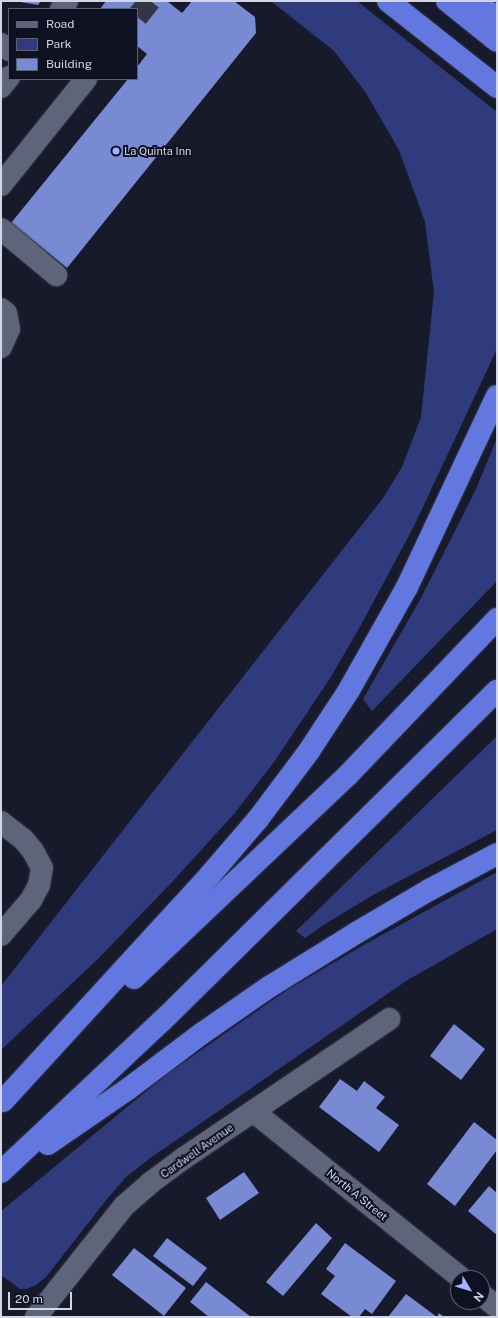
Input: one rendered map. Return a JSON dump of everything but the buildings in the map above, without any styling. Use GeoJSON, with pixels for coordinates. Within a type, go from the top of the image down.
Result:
{"type":"FeatureCollection","features":[{"type":"Feature","properties":{"kind":"highway"},"geometry":{"type":"LineString","coordinates":[[388,1],[489,81]]}},
{"type":"Feature","properties":{"kind":"highway"},"geometry":{"type":"LineString","coordinates":[[447,1],[497,41]]}},
{"type":"Feature","properties":{"kind":"highway"},"geometry":{"type":"LineString","coordinates":[[466,1],[497,16]]}},
{"type":"Feature","properties":{"kind":"highway"},"geometry":{"type":"LineString","coordinates":[[2,1102],[210,875],[258,819],[309,751],[349,690],[407,587],[497,396]]}},
{"type":"Feature","properties":{"kind":"highway"},"geometry":{"type":"LineString","coordinates":[[2,1102],[348,775],[497,619]]}},
{"type":"Feature","properties":{"kind":"highway"},"geometry":{"type":"LineString","coordinates":[[1,1172],[163,1020],[497,691]]}},
{"type":"Feature","properties":{"kind":"highway"},"geometry":{"type":"LineString","coordinates":[[1,1176],[128,1089],[201,1034],[269,987],[429,890],[497,854]]}},
{"type":"Feature","properties":{"kind":"street"},"geometry":{"type":"LineString","coordinates":[[1,87],[8,78]]}},
{"type":"Feature","properties":{"kind":"street"},"geometry":{"type":"LineString","coordinates":[[1,185],[85,80]]}},
{"type":"Feature","properties":{"kind":"street"},"geometry":{"type":"LineString","coordinates":[[489,81],[497,96]]}},
{"type":"Feature","properties":{"kind":"street"},"geometry":{"type":"LineString","coordinates":[[1,229],[56,275]]}},
{"type":"Feature","properties":{"kind":"street"},"geometry":{"type":"LineString","coordinates":[[1,309],[6,313],[9,329],[1,347]]}},
{"type":"Feature","properties":{"kind":"street"},"geometry":{"type":"LineString","coordinates":[[1,822],[24,840],[34,851],[42,868],[39,885],[31,900],[1,935]]}},
{"type":"Feature","properties":{"kind":"street","name":"Cardwell Avenue"},"geometry":{"type":"LineString","coordinates":[[36,1317],[124,1206],[184,1158],[254,1112],[389,1019]]}},
{"type":"Feature","properties":{"kind":"street","name":"North A Street"},"geometry":{"type":"LineString","coordinates":[[254,1112],[451,1270]]}},
{"type":"Feature","properties":{"kind":"green space"},"geometry":{"type":"Polygon","coordinates":[[[271,1],[357,1],[497,112],[497,349],[414,526],[361,625],[329,680],[274,762],[234,814],[173,881],[98,959],[1,1050],[1,986],[383,498],[402,467],[421,417],[434,292],[425,222],[399,150],[366,93],[334,51],[271,1]]]}},
{"type":"Feature","properties":{"kind":"green space"},"geometry":{"type":"Polygon","coordinates":[[[497,438],[497,581],[372,711],[363,699],[421,598],[476,489],[497,438]]]}},
{"type":"Feature","properties":{"kind":"green space"},"geometry":{"type":"Polygon","coordinates":[[[497,736],[497,830],[373,895],[305,938],[296,931],[497,736]]]}},
{"type":"Feature","properties":{"kind":"green space"},"geometry":{"type":"Polygon","coordinates":[[[497,872],[497,929],[406,981],[149,1159],[126,1177],[46,1277],[36,1285],[27,1289],[20,1289],[1,1275],[1,1211],[167,1074],[287,990],[367,943],[497,872]]]}},
{"type":"Feature","properties":{"kind":"tunnel"},"geometry":{"type":"LineString","coordinates":[[138,16],[150,1]]}},
{"type":"Feature","properties":{"kind":"place","name":"La Quinta Inn"},"geometry":{"type":"Point","coordinates":[116,151]}}]}
